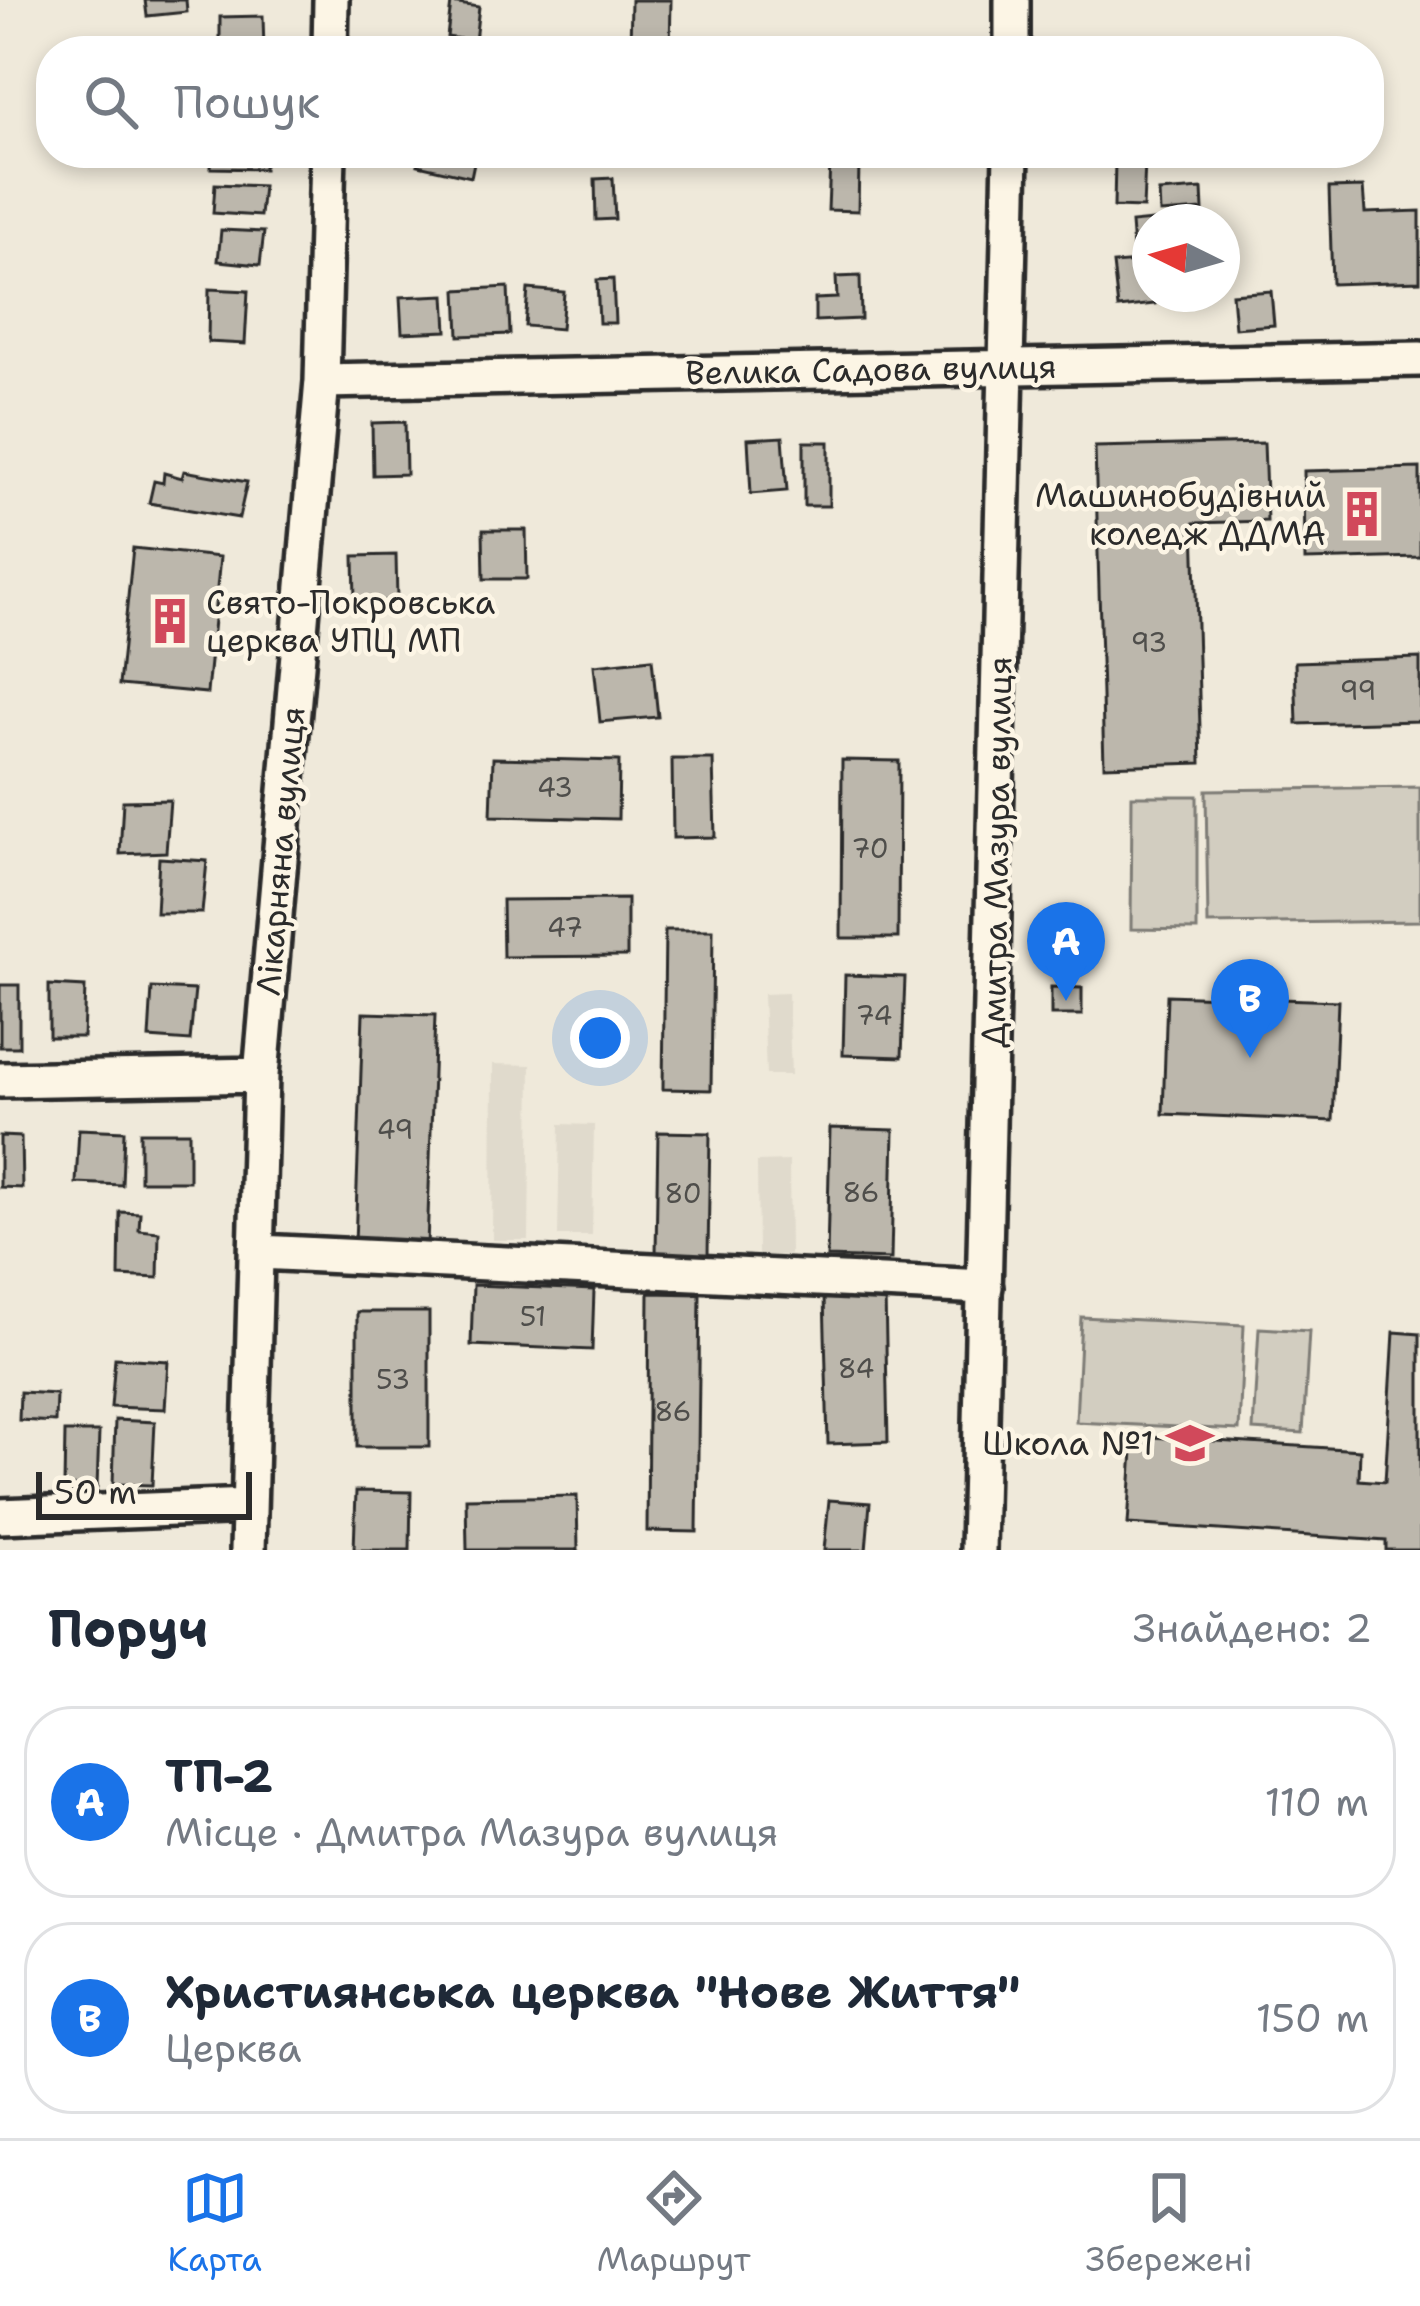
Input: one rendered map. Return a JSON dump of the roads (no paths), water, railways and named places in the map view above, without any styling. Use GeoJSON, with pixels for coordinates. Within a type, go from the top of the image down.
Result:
{"type":"FeatureCollection","features":[{"type":"Feature","properties":{"kind":"street"},"geometry":{"type":"LineString","coordinates":[[331,36],[332,0]]}},
{"type":"Feature","properties":{"kind":"street"},"geometry":{"type":"LineString","coordinates":[[1012,0],[1012,36]]}},
{"type":"Feature","properties":{"kind":"street","name":"Лікарняна вулиця"},"geometry":{"type":"LineString","coordinates":[[248,1550],[261,1075],[322,381],[328,168]]}},
{"type":"Feature","properties":{"kind":"street","name":"Дмитра Мазура вулиця"},"geometry":{"type":"LineString","coordinates":[[979,1550],[1011,168]]}},
{"type":"Feature","properties":{"kind":"street","name":"Велика Садова вулиця"},"geometry":{"type":"LineString","coordinates":[[322,381],[1420,358]]}},
{"type":"Feature","properties":{"kind":"street"},"geometry":{"type":"LineString","coordinates":[[0,1080],[261,1075]]}},
{"type":"Feature","properties":{"kind":"street"},"geometry":{"type":"LineString","coordinates":[[259,1252],[985,1287]]}},
{"type":"Feature","properties":{"kind":"street"},"geometry":{"type":"LineString","coordinates":[[0,1516],[250,1506]]}},
{"type":"Feature","properties":{"kind":"place","name":"Машинобудівний коледж ДДМА"},"geometry":{"type":"Point","coordinates":[1362,514]}},
{"type":"Feature","properties":{"kind":"place","name":"Свято-Покровська церква УПЦ МП"},"geometry":{"type":"Point","coordinates":[170,621]}},
{"type":"Feature","properties":{"kind":"place","name":"ТП-2"},"geometry":{"type":"Point","coordinates":[1066,1001]}},
{"type":"Feature","properties":{"kind":"place","name":"Християнська церква \"Нове Життя\""},"geometry":{"type":"Point","coordinates":[1250,1058]}},
{"type":"Feature","properties":{"kind":"place","name":"Школа №1"},"geometry":{"type":"Point","coordinates":[1190,1443]}}]}
